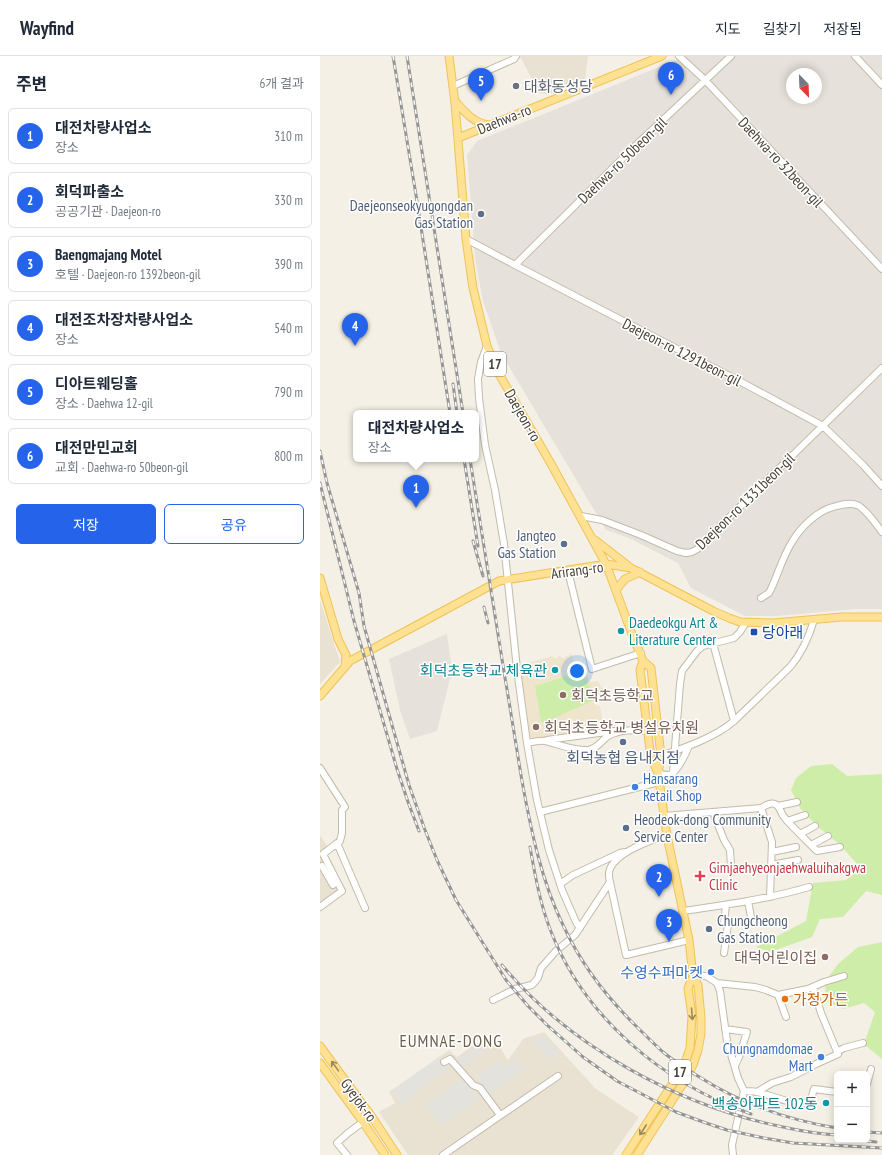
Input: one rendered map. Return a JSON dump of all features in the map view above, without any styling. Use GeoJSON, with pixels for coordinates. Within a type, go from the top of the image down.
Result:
{"type":"FeatureCollection","features":[{"type":"Feature","properties":{"kind":"main road","name":"Daejeon-ro"},"geometry":{"type":"LineString","coordinates":[[449,56],[455,101],[466,239],[473,288],[487,346],[499,374],[530,425],[606,564],[643,660],[651,668],[661,756],[658,773],[666,836],[689,940],[693,976],[698,985],[701,1034],[693,1065],[684,1082],[637,1155]]}},
{"type":"Feature","properties":{"kind":"main road","name":"Daehwa-ro"},"geometry":{"type":"LineString","coordinates":[[458,138],[662,56]]}},
{"type":"Feature","properties":{"kind":"main road"},"geometry":{"type":"LineString","coordinates":[[455,101],[474,120],[482,124],[489,125]]}},
{"type":"Feature","properties":{"kind":"main road"},"geometry":{"type":"LineString","coordinates":[[592,538],[631,568]]}},
{"type":"Feature","properties":{"kind":"main road","name":"Arirang-ro"},"geometry":{"type":"LineString","coordinates":[[320,696],[350,661],[499,581],[606,564],[631,568],[729,618],[746,622],[773,623],[842,617],[882,617]]}},
{"type":"Feature","properties":{"kind":"main road"},"geometry":{"type":"LineString","coordinates":[[616,590],[625,579],[640,572]]}},
{"type":"Feature","properties":{"kind":"main road"},"geometry":{"type":"LineString","coordinates":[[320,578],[338,639],[346,655],[345,666]]}},
{"type":"Feature","properties":{"kind":"main road"},"geometry":{"type":"LineString","coordinates":[[346,655],[357,658]]}},
{"type":"Feature","properties":{"kind":"main road","name":"Daejeon-ro"},"geometry":{"type":"LineString","coordinates":[[643,660],[640,670],[651,758],[658,773]]}},
{"type":"Feature","properties":{"kind":"main road","name":"Daejeon-ro"},"geometry":{"type":"LineString","coordinates":[[626,1155],[677,1078],[686,1060],[690,1048],[692,1016],[688,988],[693,976]]}},
{"type":"Feature","properties":{"kind":"main road","name":"Gyejok-ro"},"geometry":{"type":"LineString","coordinates":[[320,1046],[372,1117],[397,1155]]}},
{"type":"Feature","properties":{"kind":"main road","name":"Gyejok-ro"},"geometry":{"type":"LineString","coordinates":[[320,1063],[385,1155]]}},
{"type":"Feature","properties":{"kind":"street"},"geometry":{"type":"LineString","coordinates":[[453,86],[514,59],[516,56]]}},
{"type":"Feature","properties":{"kind":"street","name":"Daehwa-ro 32beon-gil"},"geometry":{"type":"LineString","coordinates":[[679,56],[705,80],[882,269]]}},
{"type":"Feature","properties":{"kind":"street","name":"Daehwa-ro 50beon-gil"},"geometry":{"type":"LineString","coordinates":[[515,265],[633,148],[731,56]]}},
{"type":"Feature","properties":{"kind":"street"},"geometry":{"type":"LineString","coordinates":[[855,56],[882,85]]}},
{"type":"Feature","properties":{"kind":"street","name":"Daejeon-ro 1291beon-gil"},"geometry":{"type":"LineString","coordinates":[[466,239],[823,426],[882,486]]}},
{"type":"Feature","properties":{"kind":"street"},"geometry":{"type":"LineString","coordinates":[[487,346],[481,362],[478,379],[479,398],[485,445],[495,490],[504,544],[517,669],[527,743],[549,850],[560,884],[580,928]]}},
{"type":"Feature","properties":{"kind":"street","name":"Daejeon-ro 1331beon-gil"},"geometry":{"type":"LineString","coordinates":[[581,516],[602,520],[677,551],[686,553],[692,552],[701,547],[882,368]]}},
{"type":"Feature","properties":{"kind":"street"},"geometry":{"type":"LineString","coordinates":[[761,598],[769,593],[792,541],[816,514],[827,508],[845,504],[857,505],[862,508],[882,532]]}},
{"type":"Feature","properties":{"kind":"street"},"geometry":{"type":"LineString","coordinates":[[568,571],[592,669],[640,653]]}},
{"type":"Feature","properties":{"kind":"street"},"geometry":{"type":"LineString","coordinates":[[661,756],[689,746],[720,731],[734,721],[794,663],[809,637],[814,620]]}},
{"type":"Feature","properties":{"kind":"street"},"geometry":{"type":"LineString","coordinates":[[673,773],[682,672],[688,661],[703,646],[734,638],[746,622]]}},
{"type":"Feature","properties":{"kind":"street"},"geometry":{"type":"LineString","coordinates":[[713,643],[734,721]]}},
{"type":"Feature","properties":{"kind":"street"},"geometry":{"type":"LineString","coordinates":[[527,743],[623,730],[648,730]]}},
{"type":"Feature","properties":{"kind":"street"},"geometry":{"type":"LineString","coordinates":[[543,741],[569,748],[590,750],[597,747],[607,737],[623,730]]}},
{"type":"Feature","properties":{"kind":"street"},"geometry":{"type":"LineString","coordinates":[[658,773],[670,775],[673,773],[689,746]]}},
{"type":"Feature","properties":{"kind":"street"},"geometry":{"type":"LineString","coordinates":[[320,768],[345,807],[342,810],[342,833],[340,841],[323,854],[342,891],[320,907]]}},
{"type":"Feature","properties":{"kind":"street"},"geometry":{"type":"LineString","coordinates":[[540,812],[659,782]]}},
{"type":"Feature","properties":{"kind":"street"},"geometry":{"type":"LineString","coordinates":[[664,816],[761,808],[769,804],[775,804],[778,806],[797,802]]}},
{"type":"Feature","properties":{"kind":"street"},"geometry":{"type":"LineString","coordinates":[[778,806],[787,821],[817,851],[840,847]]}},
{"type":"Feature","properties":{"kind":"street"},"geometry":{"type":"LineString","coordinates":[[761,808],[772,842],[770,897]]}},
{"type":"Feature","properties":{"kind":"street"},"geometry":{"type":"LineString","coordinates":[[713,812],[729,849],[731,866]]}},
{"type":"Feature","properties":{"kind":"street"},"geometry":{"type":"LineString","coordinates":[[787,821],[805,815]]}},
{"type":"Feature","properties":{"kind":"street"},"geometry":{"type":"LineString","coordinates":[[800,834],[815,826]]}},
{"type":"Feature","properties":{"kind":"street"},"geometry":{"type":"LineString","coordinates":[[666,836],[656,838],[638,846],[614,863],[609,870],[610,882],[626,954],[689,940]]}},
{"type":"Feature","properties":{"kind":"street"},"geometry":{"type":"LineString","coordinates":[[811,845],[828,836]]}},
{"type":"Feature","properties":{"kind":"street"},"geometry":{"type":"LineString","coordinates":[[337,843],[365,908]]}},
{"type":"Feature","properties":{"kind":"street"},"geometry":{"type":"LineString","coordinates":[[772,852],[796,847]]}},
{"type":"Feature","properties":{"kind":"street"},"geometry":{"type":"LineString","coordinates":[[560,884],[573,875],[620,853],[628,852]]}},
{"type":"Feature","properties":{"kind":"street"},"geometry":{"type":"LineString","coordinates":[[771,865],[798,860]]}},
{"type":"Feature","properties":{"kind":"street"},"geometry":{"type":"LineString","coordinates":[[322,866],[333,885]]}},
{"type":"Feature","properties":{"kind":"street"},"geometry":{"type":"LineString","coordinates":[[493,1000],[515,989],[532,985],[538,978],[540,968],[556,951],[575,935],[610,882]]}},
{"type":"Feature","properties":{"kind":"street"},"geometry":{"type":"LineString","coordinates":[[683,911],[770,897],[809,887]]}},
{"type":"Feature","properties":{"kind":"street"},"geometry":{"type":"LineString","coordinates":[[748,901],[751,917]]}},
{"type":"Feature","properties":{"kind":"street"},"geometry":{"type":"LineString","coordinates":[[724,953],[728,924],[724,923],[726,905]]}},
{"type":"Feature","properties":{"kind":"street"},"geometry":{"type":"LineString","coordinates":[[693,976],[706,976],[717,983],[755,987],[778,995],[808,989],[844,976]]}},
{"type":"Feature","properties":{"kind":"street"},"geometry":{"type":"LineString","coordinates":[[717,983],[720,991],[725,1029],[735,1066],[744,1091],[732,1145],[733,1155]]}},
{"type":"Feature","properties":{"kind":"street"},"geometry":{"type":"LineString","coordinates":[[813,987],[821,1013],[837,1052]]}},
{"type":"Feature","properties":{"kind":"street"},"geometry":{"type":"LineString","coordinates":[[778,995],[786,1017]]}},
{"type":"Feature","properties":{"kind":"street"},"geometry":{"type":"LineString","coordinates":[[725,1029],[747,1032],[735,1066]]}},
{"type":"Feature","properties":{"kind":"street"},"geometry":{"type":"LineString","coordinates":[[756,1092],[772,1083],[791,1077],[838,1054],[837,1052],[844,1048],[863,1043]]}},
{"type":"Feature","properties":{"kind":"street"},"geometry":{"type":"LineString","coordinates":[[444,1062],[450,1059],[473,1085],[480,1088],[500,1115]]}},
{"type":"Feature","properties":{"kind":"street"},"geometry":{"type":"LineString","coordinates":[[443,1155],[558,1076]]}},
{"type":"Feature","properties":{"kind":"street"},"geometry":{"type":"LineString","coordinates":[[744,1091],[756,1092],[792,1102],[802,1103],[809,1101],[814,1089],[834,1092]]}},
{"type":"Feature","properties":{"kind":"street"},"geometry":{"type":"LineString","coordinates":[[347,1155],[337,1143],[363,1122]]}},
{"type":"Feature","properties":{"kind":"shaded area"},"geometry":{"type":"Polygon","coordinates":[[[520,56],[588,56],[585,79],[548,95],[538,92],[520,56]]]}},
{"type":"Feature","properties":{"kind":"shaded area"},"geometry":{"type":"Polygon","coordinates":[[[686,56],[882,56],[882,609],[857,609],[776,616],[745,616],[691,588],[678,563],[629,538],[606,530],[501,353],[483,301],[475,258],[467,155],[477,141],[686,56]]]}},
{"type":"Feature","properties":{"kind":"shaded area"},"geometry":{"type":"Polygon","coordinates":[[[320,600],[340,662],[320,684],[320,600]]]}},
{"type":"Feature","properties":{"kind":"shaded area"},"geometry":{"type":"Polygon","coordinates":[[[447,634],[452,670],[437,731],[410,739],[400,710],[389,659],[447,634]]]}},
{"type":"Feature","properties":{"kind":"shaded area","name":"회덕초등학교"},"geometry":{"type":"Polygon","coordinates":[[[571,653],[573,660],[584,667],[590,682],[598,681],[603,690],[601,693],[603,696],[595,703],[596,705],[600,706],[603,723],[573,735],[547,738],[530,737],[521,669],[529,668],[529,663],[552,656],[556,659],[559,655],[563,659],[571,653]]]}},
{"type":"Feature","properties":{"kind":"shaded area"},"geometry":{"type":"Polygon","coordinates":[[[320,835],[328,847],[321,855],[339,889],[320,903],[320,835]]]}},
{"type":"Feature","properties":{"kind":"shaded area"},"geometry":{"type":"Polygon","coordinates":[[[544,1032],[596,1089],[639,1117],[612,1155],[408,1155],[379,1112],[395,1103],[389,1092],[449,1050],[457,1057],[475,1044],[500,1047],[508,1060],[523,1039],[544,1032]]]}},
{"type":"Feature","properties":{"kind":"shaded area"},"geometry":{"type":"Polygon","coordinates":[[[543,1035],[559,1051],[549,1060],[531,1039],[543,1035]]]}},
{"type":"Feature","properties":{"kind":"shaded area"},"geometry":{"type":"Polygon","coordinates":[[[475,1048],[487,1049],[461,1068],[456,1059],[475,1048]]]}},
{"type":"Feature","properties":{"kind":"shaded area"},"geometry":{"type":"Polygon","coordinates":[[[441,1056],[450,1068],[401,1104],[392,1091],[441,1056]]]}},
{"type":"Feature","properties":{"kind":"shaded area"},"geometry":{"type":"Polygon","coordinates":[[[517,1058],[526,1068],[490,1094],[476,1075],[497,1062],[506,1066],[517,1058]]]}},
{"type":"Feature","properties":{"kind":"shaded area"},"geometry":{"type":"Polygon","coordinates":[[[463,1078],[478,1099],[441,1125],[426,1104],[463,1078]]]}},
{"type":"Feature","properties":{"kind":"green space"},"geometry":{"type":"Polygon","coordinates":[[[583,671],[592,692],[592,701],[543,723],[541,722],[535,686],[583,671]]]}},
{"type":"Feature","properties":{"kind":"green space"},"geometry":{"type":"Polygon","coordinates":[[[832,764],[847,776],[882,774],[882,895],[866,891],[843,917],[820,919],[812,937],[770,952],[756,947],[806,921],[813,883],[846,880],[861,868],[839,844],[817,826],[800,808],[791,790],[796,778],[811,766],[832,764]]]}},
{"type":"Feature","properties":{"kind":"green space"},"geometry":{"type":"Polygon","coordinates":[[[882,942],[882,1059],[864,1044],[875,1012],[864,1003],[843,1009],[826,1001],[825,982],[838,964],[858,947],[882,942]]]}},
{"type":"Feature","properties":{"kind":"railway"},"geometry":{"type":"LineString","coordinates":[[393,56],[450,410]]}},
{"type":"Feature","properties":{"kind":"railway"},"geometry":{"type":"LineString","coordinates":[[407,56],[463,410]]}},
{"type":"Feature","properties":{"kind":"railway"},"geometry":{"type":"LineString","coordinates":[[453,384],[457,410]]}},
{"type":"Feature","properties":{"kind":"railway"},"geometry":{"type":"LineString","coordinates":[[320,451],[327,483],[359,593],[364,626],[409,785],[437,860],[456,900],[506,980],[528,1006],[583,1057],[617,1081],[676,1112],[727,1130],[764,1138],[793,1143],[882,1148]]}},
{"type":"Feature","properties":{"kind":"railway"},"geometry":{"type":"LineString","coordinates":[[464,462],[478,546]]}},
{"type":"Feature","properties":{"kind":"railway"},"geometry":{"type":"LineString","coordinates":[[470,462],[529,818],[543,873],[555,908],[577,952],[612,1001],[652,1042],[677,1063],[717,1088],[750,1104],[783,1116],[834,1128]]}},
{"type":"Feature","properties":{"kind":"railway"},"geometry":{"type":"LineString","coordinates":[[320,483],[354,621],[397,769],[419,831]]}},
{"type":"Feature","properties":{"kind":"railway"},"geometry":{"type":"LineString","coordinates":[[473,541],[483,576]]}},
{"type":"Feature","properties":{"kind":"railway"},"geometry":{"type":"LineString","coordinates":[[484,607],[488,623]]}},
{"type":"Feature","properties":{"kind":"railway"},"geometry":{"type":"LineString","coordinates":[[530,847],[541,899],[550,929],[565,961],[583,991],[605,1018],[630,1043],[687,1085],[718,1101],[751,1114]]}},
{"type":"Feature","properties":{"kind":"railway"},"geometry":{"type":"LineString","coordinates":[[502,965],[529,995],[560,1022],[593,1047],[629,1069],[666,1088],[705,1104],[744,1117],[796,1130],[834,1135]]}},
{"type":"Feature","properties":{"kind":"railway"},"geometry":{"type":"LineString","coordinates":[[870,1132],[882,1133]]}},
{"type":"Feature","properties":{"kind":"railway"},"geometry":{"type":"LineString","coordinates":[[870,1141],[876,1142]]}},
{"type":"Feature","properties":{"kind":"place","name":"대화동성당"},"geometry":{"type":"Point","coordinates":[516,86]}},
{"type":"Feature","properties":{"kind":"place","name":"대전만민교회"},"geometry":{"type":"Point","coordinates":[671,95]}},
{"type":"Feature","properties":{"kind":"place","name":"디아트웨딩홀"},"geometry":{"type":"Point","coordinates":[481,101]}},
{"type":"Feature","properties":{"kind":"place","name":"Daejeonseokyugongdan Gas Station"},"geometry":{"type":"Point","coordinates":[481,214]}},
{"type":"Feature","properties":{"kind":"place","name":"대전조차장차량사업소"},"geometry":{"type":"Point","coordinates":[355,346]}},
{"type":"Feature","properties":{"kind":"place","name":"대전차량사업소"},"geometry":{"type":"Point","coordinates":[416,508]}},
{"type":"Feature","properties":{"kind":"place","name":"Jangteo Gas Station"},"geometry":{"type":"Point","coordinates":[564,544]}},
{"type":"Feature","properties":{"kind":"place","name":"Daedeokgu Art & Literature Center"},"geometry":{"type":"Point","coordinates":[621,631]}},
{"type":"Feature","properties":{"kind":"place","name":"당아래"},"geometry":{"type":"Point","coordinates":[754,632]}},
{"type":"Feature","properties":{"kind":"place","name":"회덕초등학교 체육관"},"geometry":{"type":"Point","coordinates":[555,670]}},
{"type":"Feature","properties":{"kind":"place","name":"회덕초등학교"},"geometry":{"type":"Point","coordinates":[563,695]}},
{"type":"Feature","properties":{"kind":"place","name":"회덕초등학교 병설유치원"},"geometry":{"type":"Point","coordinates":[536,727]}},
{"type":"Feature","properties":{"kind":"place","name":"회덕농협 읍내지점"},"geometry":{"type":"Point","coordinates":[623,742]}},
{"type":"Feature","properties":{"kind":"place","name":"Hansarang Retail Shop"},"geometry":{"type":"Point","coordinates":[635,787]}},
{"type":"Feature","properties":{"kind":"place","name":"Heodeok-dong Community Service Center"},"geometry":{"type":"Point","coordinates":[626,828]}},
{"type":"Feature","properties":{"kind":"place","name":"Gimjaehyeonjaehwaluihakgwa Clinic"},"geometry":{"type":"Point","coordinates":[700,876]}},
{"type":"Feature","properties":{"kind":"place","name":"회덕파출소"},"geometry":{"type":"Point","coordinates":[659,897]}},
{"type":"Feature","properties":{"kind":"place","name":"Chungcheong Gas Station"},"geometry":{"type":"Point","coordinates":[709,929]}},
{"type":"Feature","properties":{"kind":"place","name":"Baengmajang Motel"},"geometry":{"type":"Point","coordinates":[669,942]}},
{"type":"Feature","properties":{"kind":"place","name":"대덕어린이집"},"geometry":{"type":"Point","coordinates":[825,957]}},
{"type":"Feature","properties":{"kind":"place","name":"수영수퍼마켓"},"geometry":{"type":"Point","coordinates":[711,972]}},
{"type":"Feature","properties":{"kind":"place","name":"가정가든"},"geometry":{"type":"Point","coordinates":[785,999]}},
{"type":"Feature","properties":{"kind":"place","name":"Chungnamdomae Mart"},"geometry":{"type":"Point","coordinates":[821,1057]}},
{"type":"Feature","properties":{"kind":"place","name":"백송아파트 102동"},"geometry":{"type":"Point","coordinates":[826,1103]}},
{"type":"Feature","properties":{"kind":"district","name":"EUMNAE-DONG"},"geometry":{"type":"Point","coordinates":[451,1041]}}]}
